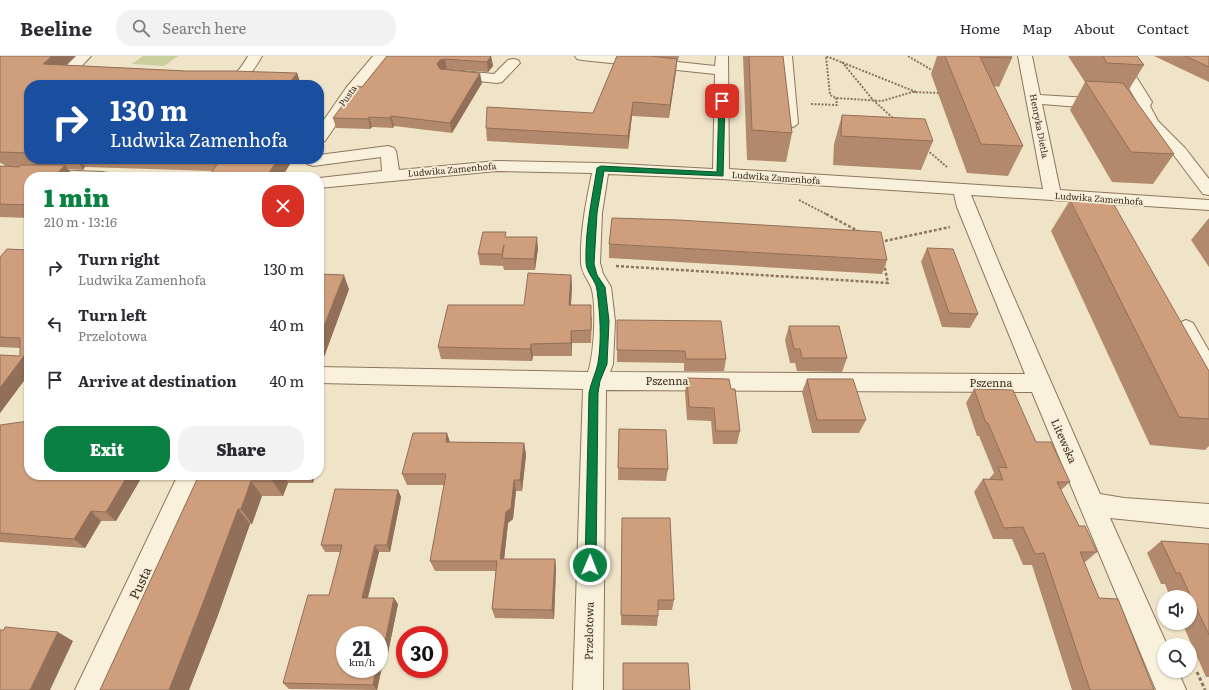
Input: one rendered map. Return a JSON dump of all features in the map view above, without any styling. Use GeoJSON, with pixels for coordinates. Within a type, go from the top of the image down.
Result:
{"type":"FeatureCollection","features":[{"type":"Feature","properties":{"kind":"street"},"geometry":{"type":"LineString","coordinates":[[84,56],[68,71],[79,75],[102,76]]}},
{"type":"Feature","properties":{"kind":"street"},"geometry":{"type":"LineString","coordinates":[[207,80],[236,80],[246,71],[255,56]]}},
{"type":"Feature","properties":{"kind":"street","name":"Pusta"},"geometry":{"type":"LineString","coordinates":[[324,131],[351,91],[380,56]]}},
{"type":"Feature","properties":{"kind":"street"},"geometry":{"type":"LineString","coordinates":[[582,56],[722,64],[721,174]]}},
{"type":"Feature","properties":{"kind":"street"},"geometry":{"type":"LineString","coordinates":[[785,56],[790,123]]}},
{"type":"Feature","properties":{"kind":"street","name":"Henryka Dietla"},"geometry":{"type":"LineString","coordinates":[[1025,56],[1053,196]]}},
{"type":"Feature","properties":{"kind":"street"},"geometry":{"type":"LineString","coordinates":[[1034,99],[1129,105],[1144,102],[1135,86],[1112,56]]}},
{"type":"Feature","properties":{"kind":"street"},"geometry":{"type":"LineString","coordinates":[[447,74],[497,79],[511,60]]}},
{"type":"Feature","properties":{"kind":"street"},"geometry":{"type":"LineString","coordinates":[[1129,105],[1151,123],[1179,151],[1209,190]]}},
{"type":"Feature","properties":{"kind":"street"},"geometry":{"type":"LineString","coordinates":[[324,164],[388,151],[391,176]]}},
{"type":"Feature","properties":{"kind":"street"},"geometry":{"type":"LineString","coordinates":[[313,166],[323,164]]}},
{"type":"Feature","properties":{"kind":"street","name":"Ludwika Zamenhofa"},"geometry":{"type":"LineString","coordinates":[[324,183],[497,166],[601,168],[721,174],[956,180],[1053,196],[1209,205]]}},
{"type":"Feature","properties":{"kind":"street","name":"Przelotowa"},"geometry":{"type":"LineString","coordinates":[[588,690],[593,400],[596,381],[602,364],[605,321],[601,287],[593,275],[590,264],[593,213],[601,168]]}},
{"type":"Feature","properties":{"kind":"street"},"geometry":{"type":"LineString","coordinates":[[0,173],[24,174]]}},
{"type":"Feature","properties":{"kind":"street","name":"Litewska"},"geometry":{"type":"LineString","coordinates":[[956,180],[1038,383],[1092,504],[1171,690]]}},
{"type":"Feature","properties":{"kind":"street"},"geometry":{"type":"LineString","coordinates":[[1186,328],[1209,372]]}},
{"type":"Feature","properties":{"kind":"street","name":"Pszenna"},"geometry":{"type":"LineString","coordinates":[[324,375],[596,381],[1038,383]]}},
{"type":"Feature","properties":{"kind":"street","name":"Pusta"},"geometry":{"type":"LineString","coordinates":[[90,690],[188,480]]}},
{"type":"Feature","properties":{"kind":"street"},"geometry":{"type":"LineString","coordinates":[[1092,504],[1124,509],[1209,516]]}},
{"type":"Feature","properties":{"kind":"path"},"geometry":{"type":"LineString","coordinates":[[916,92],[826,56],[830,96],[836,98],[887,100],[916,92],[944,93]]}},
{"type":"Feature","properties":{"kind":"path"},"geometry":{"type":"LineString","coordinates":[[908,56],[940,75]]}},
{"type":"Feature","properties":{"kind":"path"},"geometry":{"type":"LineString","coordinates":[[842,62],[873,100],[895,119]]}},
{"type":"Feature","properties":{"kind":"path"},"geometry":{"type":"LineString","coordinates":[[788,102],[837,105],[836,98]]}},
{"type":"Feature","properties":{"kind":"path"},"geometry":{"type":"LineString","coordinates":[[922,145],[956,180]]}},
{"type":"Feature","properties":{"kind":"path"},"geometry":{"type":"LineString","coordinates":[[795,198],[865,235]]}},
{"type":"Feature","properties":{"kind":"path"},"geometry":{"type":"LineString","coordinates":[[881,249],[879,242],[955,226]]}},
{"type":"Feature","properties":{"kind":"path"},"geometry":{"type":"LineString","coordinates":[[612,266],[888,283],[884,262]]}},
{"type":"Feature","properties":{"kind":"green space"},"geometry":{"type":"Polygon","coordinates":[[[143,56],[178,56],[164,66],[132,64],[143,56]]]}},
{"type":"Feature","properties":{"kind":"building"},"geometry":{"type":"Polygon","coordinates":[[[0,56],[52,56],[43,64],[186,71],[297,73],[292,80],[24,80],[24,153],[0,152],[0,56]]]}},
{"type":"Feature","properties":{"kind":"building"},"geometry":{"type":"Polygon","coordinates":[[[387,56],[491,56],[487,62],[445,59],[440,60],[437,64],[440,69],[480,73],[450,123],[391,116],[390,118],[369,117],[368,119],[333,118],[357,86],[362,87],[387,56]]]}},
{"type":"Feature","properties":{"kind":"building"},"geometry":{"type":"Polygon","coordinates":[[[617,56],[651,56],[677,59],[670,105],[633,102],[628,136],[486,128],[487,107],[593,113],[617,56]]]}},
{"type":"Feature","properties":{"kind":"building"},"geometry":{"type":"Polygon","coordinates":[[[749,56],[783,56],[792,133],[752,130],[749,56]]]}},
{"type":"Feature","properties":{"kind":"building"},"geometry":{"type":"Polygon","coordinates":[[[945,56],[1011,56],[1012,58],[980,57],[1023,146],[981,144],[945,56]]]}},
{"type":"Feature","properties":{"kind":"building"},"geometry":{"type":"Polygon","coordinates":[[[1103,56],[1137,56],[1144,65],[1107,63],[1103,56]]]}},
{"type":"Feature","properties":{"kind":"building"},"geometry":{"type":"Polygon","coordinates":[[[1185,56],[1209,56],[1209,67],[1185,56]]]}},
{"type":"Feature","properties":{"kind":"building"},"geometry":{"type":"Polygon","coordinates":[[[1085,81],[1123,83],[1174,154],[1131,152],[1085,81]]]}},
{"type":"Feature","properties":{"kind":"building"},"geometry":{"type":"Polygon","coordinates":[[[842,115],[925,119],[933,141],[841,136],[842,115]]]}},
{"type":"Feature","properties":{"kind":"building"},"geometry":{"type":"Polygon","coordinates":[[[217,164],[275,164],[269,172],[212,172],[217,164]]]}},
{"type":"Feature","properties":{"kind":"building"},"geometry":{"type":"Polygon","coordinates":[[[21,165],[65,165],[59,172],[24,172],[24,205],[0,204],[0,166],[19,167],[21,165]]]}},
{"type":"Feature","properties":{"kind":"building"},"geometry":{"type":"Polygon","coordinates":[[[1070,200],[1113,203],[1209,371],[1209,419],[1179,417],[1070,200]]]}},
{"type":"Feature","properties":{"kind":"building"},"geometry":{"type":"Polygon","coordinates":[[[612,218],[678,220],[881,232],[887,260],[609,244],[612,218]]]}},
{"type":"Feature","properties":{"kind":"building"},"geometry":{"type":"Polygon","coordinates":[[[483,232],[506,232],[505,237],[537,237],[534,259],[502,258],[504,245],[502,254],[478,254],[483,232]]]}},
{"type":"Feature","properties":{"kind":"building"},"geometry":{"type":"Polygon","coordinates":[[[927,248],[953,249],[978,314],[949,313],[927,248]]]}},
{"type":"Feature","properties":{"kind":"building"},"geometry":{"type":"Polygon","coordinates":[[[7,249],[24,250],[24,356],[0,388],[0,355],[20,356],[20,338],[0,337],[0,257],[7,249]]]}},
{"type":"Feature","properties":{"kind":"building"},"geometry":{"type":"Polygon","coordinates":[[[528,273],[571,275],[569,305],[591,305],[591,330],[571,331],[571,343],[531,344],[530,349],[438,347],[448,305],[524,305],[528,273]]]}},
{"type":"Feature","properties":{"kind":"building"},"geometry":{"type":"Polygon","coordinates":[[[324,274],[344,275],[324,326],[324,274]]]}},
{"type":"Feature","properties":{"kind":"building"},"geometry":{"type":"Polygon","coordinates":[[[617,320],[721,321],[726,359],[686,359],[685,351],[617,350],[617,320]]]}},
{"type":"Feature","properties":{"kind":"building"},"geometry":{"type":"Polygon","coordinates":[[[789,326],[839,326],[847,358],[802,358],[800,349],[794,349],[789,326]]]}},
{"type":"Feature","properties":{"kind":"building"},"geometry":{"type":"Polygon","coordinates":[[[687,378],[729,379],[731,389],[735,389],[740,431],[716,431],[714,408],[689,407],[687,378]]]}},
{"type":"Feature","properties":{"kind":"building"},"geometry":{"type":"Polygon","coordinates":[[[807,379],[853,379],[866,420],[817,420],[807,379]]]}},
{"type":"Feature","properties":{"kind":"building"},"geometry":{"type":"Polygon","coordinates":[[[974,389],[1013,390],[1036,442],[1051,442],[1070,482],[1057,482],[1079,526],[1085,526],[1097,552],[1080,552],[1099,598],[1118,599],[1154,690],[1090,690],[1044,553],[1035,554],[1023,527],[1004,528],[983,479],[1003,480],[998,467],[1007,468],[988,423],[986,423],[974,389]]]}},
{"type":"Feature","properties":{"kind":"building"},"geometry":{"type":"Polygon","coordinates":[[[24,422],[24,480],[125,480],[106,512],[91,511],[74,539],[0,533],[0,425],[24,422]]]}},
{"type":"Feature","properties":{"kind":"building"},"geometry":{"type":"Polygon","coordinates":[[[619,429],[666,430],[668,469],[618,468],[619,429]]]}},
{"type":"Feature","properties":{"kind":"building"},"geometry":{"type":"Polygon","coordinates":[[[413,433],[447,433],[446,442],[524,443],[520,480],[514,480],[511,508],[506,512],[500,559],[555,559],[552,610],[492,609],[497,561],[430,561],[446,474],[402,474],[413,433]]]}},
{"type":"Feature","properties":{"kind":"building"},"geometry":{"type":"Polygon","coordinates":[[[197,480],[272,480],[251,481],[241,509],[238,509],[169,690],[100,690],[197,480]]]}},
{"type":"Feature","properties":{"kind":"building"},"geometry":{"type":"Polygon","coordinates":[[[335,489],[398,490],[387,545],[375,545],[362,598],[394,598],[388,627],[388,626],[336,626],[336,678],[374,678],[373,685],[283,683],[308,595],[329,595],[342,545],[321,545],[335,489]]]}},
{"type":"Feature","properties":{"kind":"building"},"geometry":{"type":"Polygon","coordinates":[[[622,518],[670,518],[674,600],[658,600],[658,616],[621,615],[622,518]]]}},
{"type":"Feature","properties":{"kind":"building"},"geometry":{"type":"Polygon","coordinates":[[[1161,541],[1209,544],[1209,635],[1197,609],[1197,590],[1188,590],[1180,573],[1176,573],[1161,541]]]}},
{"type":"Feature","properties":{"kind":"building"},"geometry":{"type":"Polygon","coordinates":[[[5,627],[58,632],[30,690],[0,690],[0,630],[4,630],[5,627]]]}},
{"type":"Feature","properties":{"kind":"building"},"geometry":{"type":"Polygon","coordinates":[[[623,663],[688,663],[690,690],[623,690],[623,663]]]}},
{"type":"Feature","properties":{"kind":"route"},"geometry":{"type":"LineString","coordinates":[[590,565],[594,393],[596,381],[602,364],[605,321],[601,287],[593,275],[590,264],[593,213],[601,168],[721,174],[722,101]]}}]}
